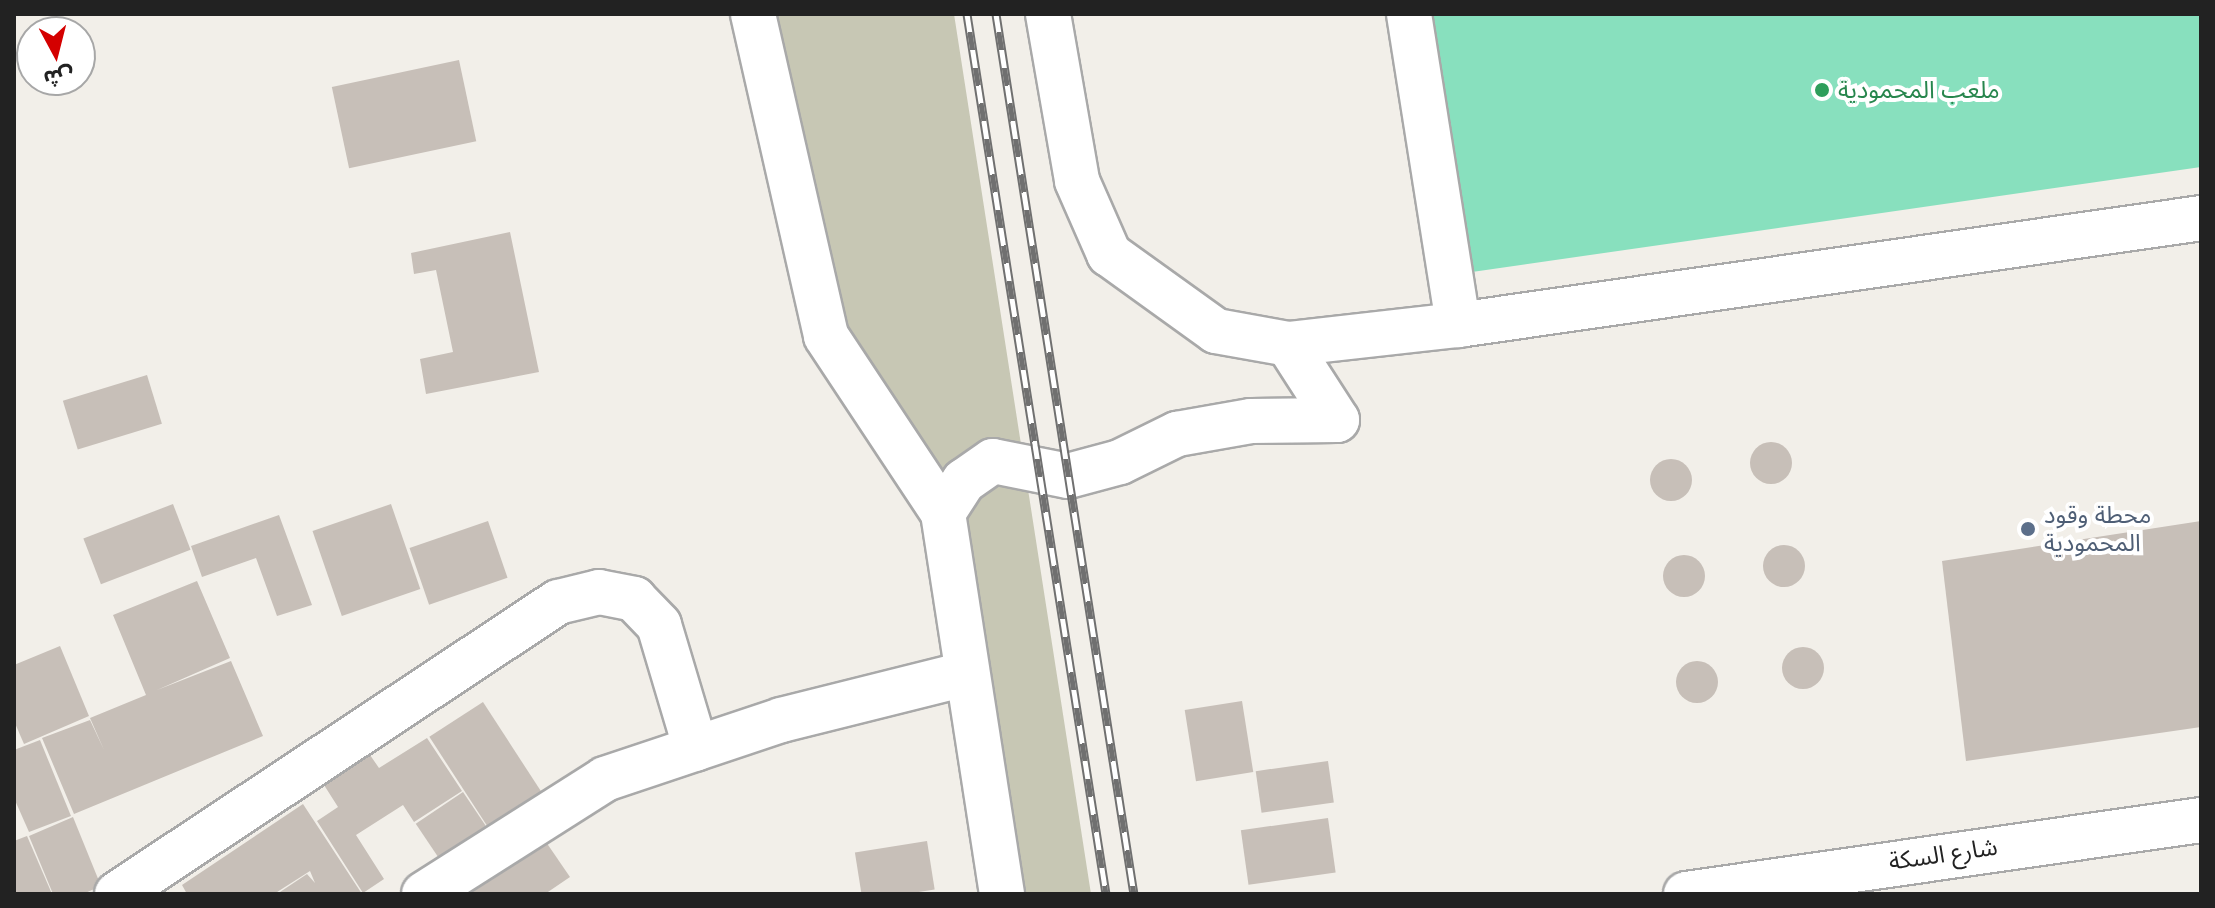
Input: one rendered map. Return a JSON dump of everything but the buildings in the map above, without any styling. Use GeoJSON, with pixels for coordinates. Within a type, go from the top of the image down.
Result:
{"type":"FeatureCollection","features":[{"type":"Feature","properties":{"kind":"street"},"geometry":{"type":"LineString","coordinates":[[753,14],[826,336],[943,513],[1002,894]]}},
{"type":"Feature","properties":{"kind":"street"},"geometry":{"type":"LineString","coordinates":[[1048,14],[1077,181],[1109,254],[1216,331],[1288,344],[1458,325],[2201,218]]}},
{"type":"Feature","properties":{"kind":"street"},"geometry":{"type":"LineString","coordinates":[[1409,14],[1458,325]]}},
{"type":"Feature","properties":{"kind":"street"},"geometry":{"type":"LineString","coordinates":[[943,513],[964,481],[993,461],[1068,476],[1120,462],[1177,434],[1251,421],[1337,420],[1288,344]]}},
{"type":"Feature","properties":{"kind":"street"},"geometry":{"type":"LineString","coordinates":[[117,894],[558,602],[599,592],[634,599],[659,625],[696,749]]}},
{"type":"Feature","properties":{"kind":"street"},"geometry":{"type":"LineString","coordinates":[[424,894],[605,779],[781,720],[966,674]]}},
{"type":"Feature","properties":{"kind":"street","name":"شارع السكة"},"geometry":{"type":"LineString","coordinates":[[1686,894],[1929,875],[2201,820]]}},
{"type":"Feature","properties":{"kind":"shaded area"},"geometry":{"type":"Polygon","coordinates":[[[752,14],[954,14],[1091,894],[1003,894],[943,513],[826,336],[752,14]]]}},
{"type":"Feature","properties":{"kind":"green space","name":"ملعب المحمودية"},"geometry":{"type":"Polygon","coordinates":[[[1432,14],[2201,14],[2201,167],[1472,272],[1432,14]]]}},
{"type":"Feature","properties":{"kind":"railway"},"geometry":{"type":"LineString","coordinates":[[967,14],[1106,894]]}},
{"type":"Feature","properties":{"kind":"railway"},"geometry":{"type":"LineString","coordinates":[[996,14],[1134,894]]}},
{"type":"Feature","properties":{"kind":"place","name":"ملعب المحمودية"},"geometry":{"type":"Point","coordinates":[1822,90]}},
{"type":"Feature","properties":{"kind":"place","name":"محطة وقود المحمودية"},"geometry":{"type":"Point","coordinates":[2028,529]}}]}
